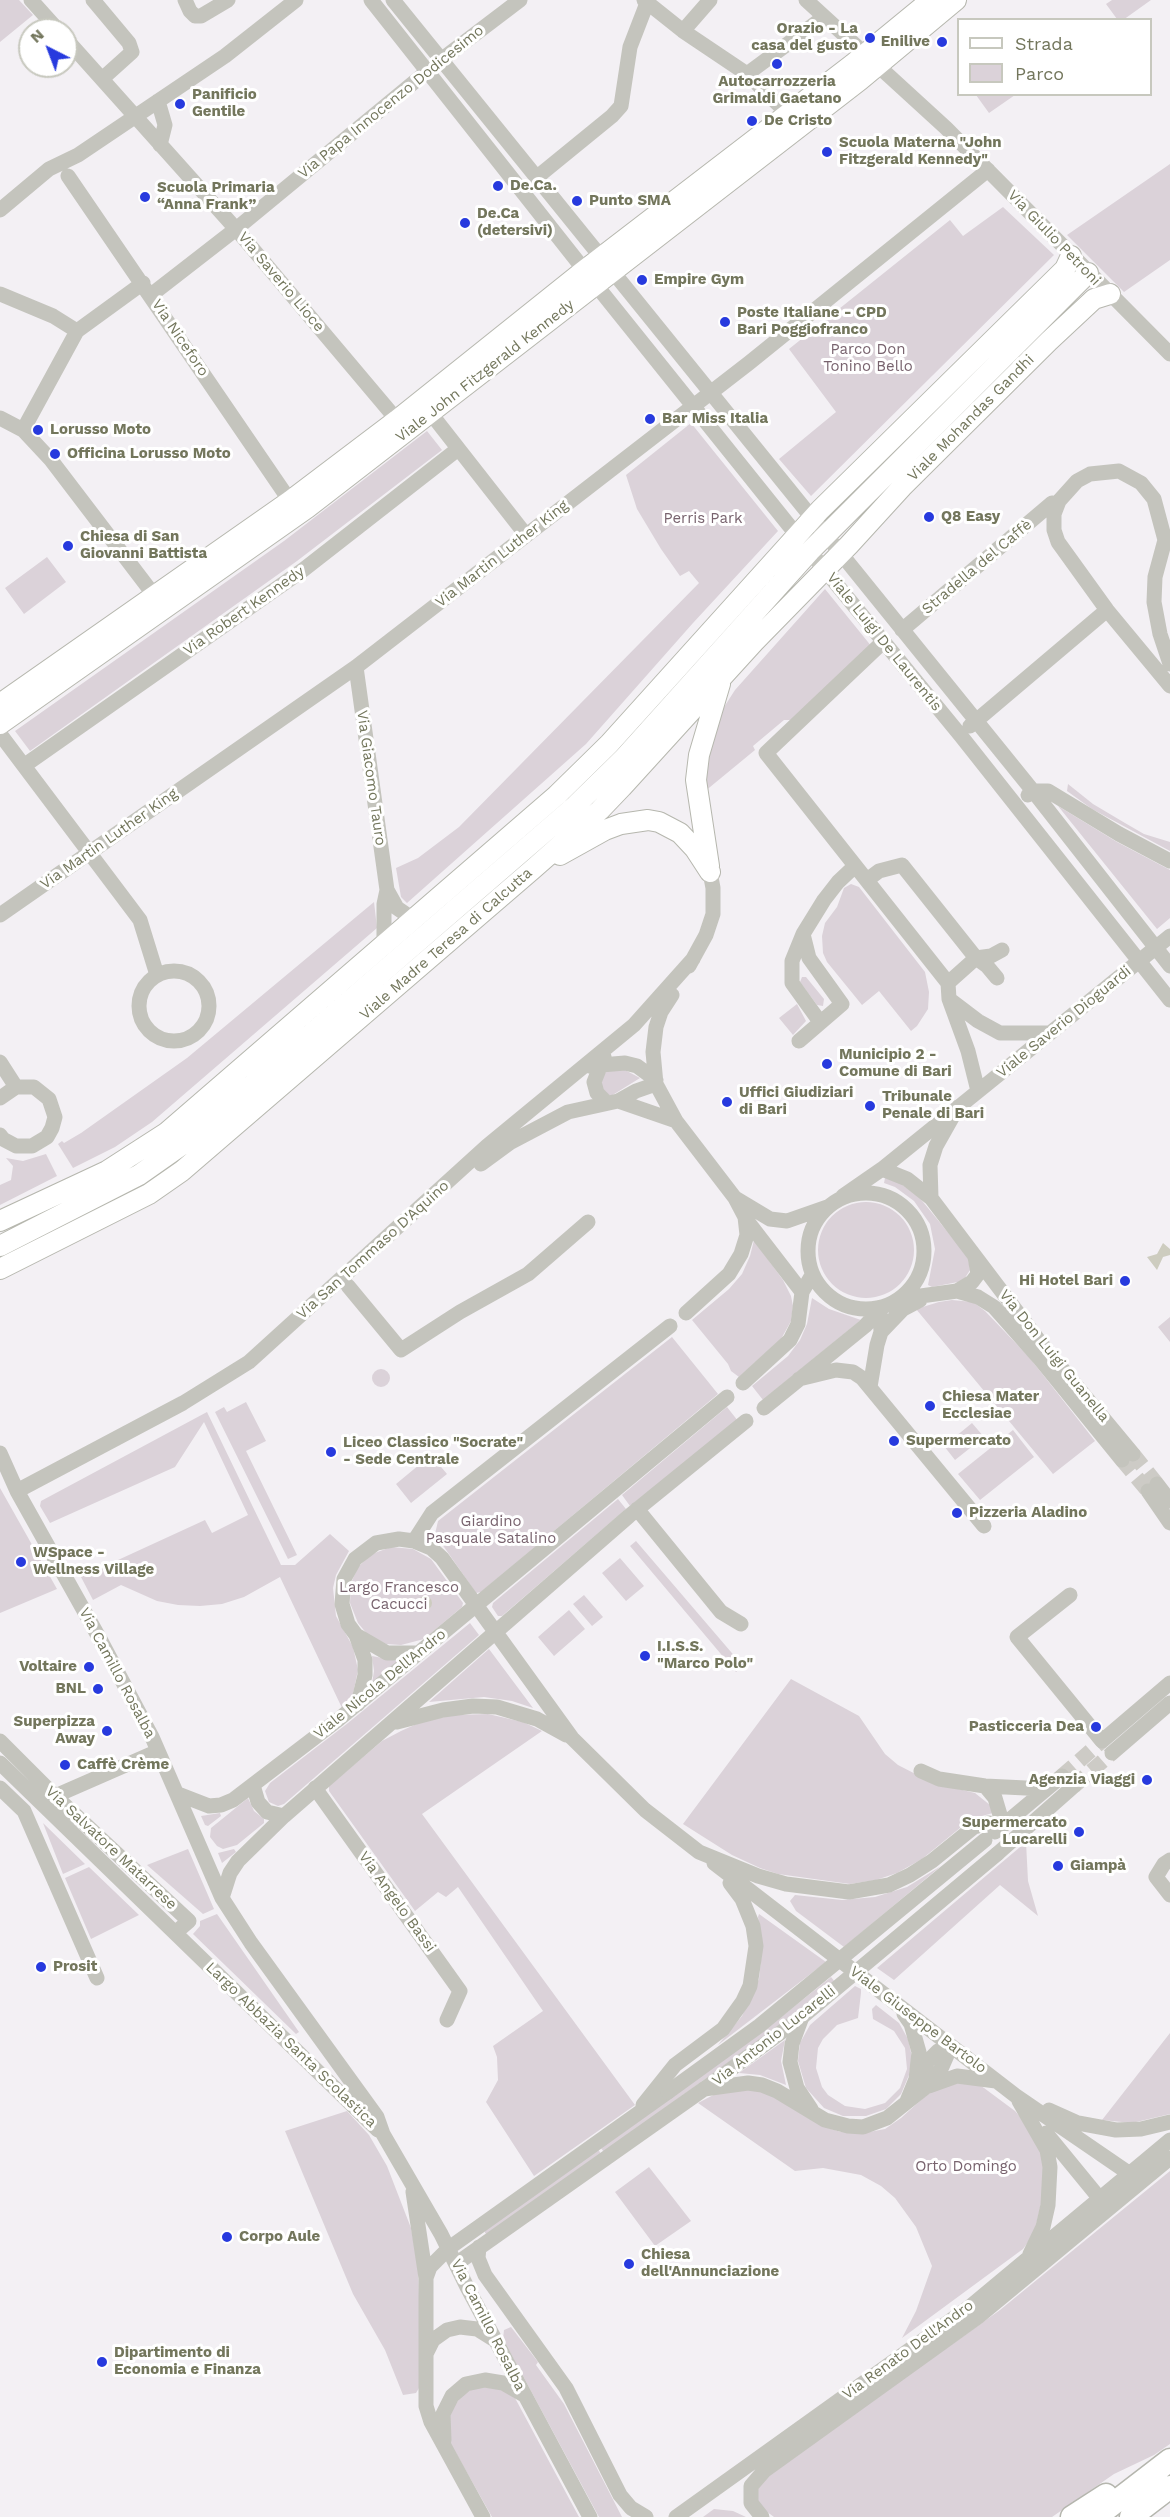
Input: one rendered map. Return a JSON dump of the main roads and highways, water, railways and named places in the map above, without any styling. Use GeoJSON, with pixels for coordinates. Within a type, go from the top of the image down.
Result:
{"type":"FeatureCollection","features":[{"type":"Feature","properties":{"kind":"highway"},"geometry":{"type":"LineString","coordinates":[[1096,2517],[1170,2460]]}},
{"type":"Feature","properties":{"kind":"highway"},"geometry":{"type":"LineString","coordinates":[[1072,2517],[1122,2484],[1151,2475]]}},
{"type":"Feature","properties":{"kind":"highway"},"geometry":{"type":"LineString","coordinates":[[1131,2517],[1170,2487]]}},
{"type":"Feature","properties":{"kind":"main road","name":"Viale John Fitzgerald Kennedy"},"geometry":{"type":"LineString","coordinates":[[599,271],[788,114],[872,60],[931,0]]}},
{"type":"Feature","properties":{"kind":"main road","name":"Viale John Fitzgerald Kennedy"},"geometry":{"type":"LineString","coordinates":[[0,704],[300,514],[426,407],[599,271],[872,60],[956,0]]}},
{"type":"Feature","properties":{"kind":"main road"},"geometry":{"type":"LineString","coordinates":[[903,458],[898,436],[968,363],[1065,269],[1071,256]]}},
{"type":"Feature","properties":{"kind":"main road","name":"Viale Mohandas Gandhi"},"geometry":{"type":"LineString","coordinates":[[825,536],[1088,273]]}},
{"type":"Feature","properties":{"kind":"main road","name":"Viale Mohandas Gandhi"},"geometry":{"type":"LineString","coordinates":[[840,553],[902,487],[1049,341],[1094,298],[1110,294]]}},
{"type":"Feature","properties":{"kind":"main road"},"geometry":{"type":"LineString","coordinates":[[1020,342],[1049,341]]}},
{"type":"Feature","properties":{"kind":"main road","name":"Viale John Fitzgerald Kennedy"},"geometry":{"type":"LineString","coordinates":[[0,724],[397,420],[426,407]]}},
{"type":"Feature","properties":{"kind":"main road","name":"Viale Madre Teresa di Calcutta"},"geometry":{"type":"LineString","coordinates":[[0,1246],[139,1175],[186,1142],[576,805],[624,758],[747,621],[804,543],[812,519],[898,436]]}},
{"type":"Feature","properties":{"kind":"main road","name":"Viale Madre Teresa di Calcutta"},"geometry":{"type":"LineString","coordinates":[[0,1221],[107,1171],[166,1133],[581,773],[804,543],[825,536]]}},
{"type":"Feature","properties":{"kind":"main road","name":"Viale Madre Teresa di Calcutta"},"geometry":{"type":"LineString","coordinates":[[0,1269],[148,1194],[182,1172],[600,810],[754,642],[840,553]]}},
{"type":"Feature","properties":{"kind":"main road"},"geometry":{"type":"LineString","coordinates":[[747,621],[754,642]]}},
{"type":"Feature","properties":{"kind":"main road"},"geometry":{"type":"LineString","coordinates":[[533,869],[605,830],[621,824],[648,820],[659,822],[680,833],[695,849],[710,872],[696,780],[699,755],[722,677]]}},
{"type":"Feature","properties":{"kind":"main road"},"geometry":{"type":"LineString","coordinates":[[25,1233],[35,1204]]}},
{"type":"Feature","properties":{"kind":"tunnel"},"geometry":{"type":"LineString","coordinates":[[1133,1454],[1157,1484]]}},
{"type":"Feature","properties":{"kind":"tunnel"},"geometry":{"type":"LineString","coordinates":[[1122,1460],[1148,1491]]}},
{"type":"Feature","properties":{"kind":"tunnel"},"geometry":{"type":"LineString","coordinates":[[1062,1776],[1102,1741]]}},
{"type":"Feature","properties":{"kind":"tunnel"},"geometry":{"type":"LineString","coordinates":[[1074,1786],[1112,1753]]}},
{"type":"Feature","properties":{"kind":"place","name":"Orazio - La casa del gusto"},"geometry":{"type":"Point","coordinates":[870,38]}},
{"type":"Feature","properties":{"kind":"place","name":"Enilive"},"geometry":{"type":"Point","coordinates":[942,42]}},
{"type":"Feature","properties":{"kind":"place","name":"Autocarrozzeria Grimaldi Gaetano"},"geometry":{"type":"Point","coordinates":[777,64]}},
{"type":"Feature","properties":{"kind":"place","name":"Panificio Gentile"},"geometry":{"type":"Point","coordinates":[180,104]}},
{"type":"Feature","properties":{"kind":"place","name":"De Cristo"},"geometry":{"type":"Point","coordinates":[752,121]}},
{"type":"Feature","properties":{"kind":"place","name":"Scuola Materna \"John Fitzgerald Kennedy\""},"geometry":{"type":"Point","coordinates":[827,152]}},
{"type":"Feature","properties":{"kind":"place","name":"De.Ca."},"geometry":{"type":"Point","coordinates":[498,186]}},
{"type":"Feature","properties":{"kind":"place","name":"Scuola Primaria “Anna Frank”"},"geometry":{"type":"Point","coordinates":[145,197]}},
{"type":"Feature","properties":{"kind":"place","name":"Punto SMA"},"geometry":{"type":"Point","coordinates":[577,201]}},
{"type":"Feature","properties":{"kind":"place","name":"De.Ca (detersivi)"},"geometry":{"type":"Point","coordinates":[465,223]}},
{"type":"Feature","properties":{"kind":"place","name":"Empire Gym"},"geometry":{"type":"Point","coordinates":[642,280]}},
{"type":"Feature","properties":{"kind":"place","name":"Poste Italiane - CPD Bari Poggiofranco"},"geometry":{"type":"Point","coordinates":[725,322]}},
{"type":"Feature","properties":{"kind":"place","name":"Bar Miss Italia"},"geometry":{"type":"Point","coordinates":[650,419]}},
{"type":"Feature","properties":{"kind":"place","name":"Lorusso Moto"},"geometry":{"type":"Point","coordinates":[38,430]}},
{"type":"Feature","properties":{"kind":"place","name":"Officina Lorusso Moto"},"geometry":{"type":"Point","coordinates":[55,454]}},
{"type":"Feature","properties":{"kind":"place","name":"Q8 Easy"},"geometry":{"type":"Point","coordinates":[929,517]}},
{"type":"Feature","properties":{"kind":"place","name":"Chiesa di San Giovanni Battista"},"geometry":{"type":"Point","coordinates":[68,546]}},
{"type":"Feature","properties":{"kind":"place","name":"Municipio 2 - Comune di Bari"},"geometry":{"type":"Point","coordinates":[827,1064]}},
{"type":"Feature","properties":{"kind":"place","name":"Uffici Giudiziari di Bari"},"geometry":{"type":"Point","coordinates":[727,1102]}},
{"type":"Feature","properties":{"kind":"place","name":"Tribunale Penale di Bari"},"geometry":{"type":"Point","coordinates":[870,1106]}},
{"type":"Feature","properties":{"kind":"place","name":"Hi Hotel Bari"},"geometry":{"type":"Point","coordinates":[1125,1281]}},
{"type":"Feature","properties":{"kind":"place","name":"Chiesa Mater Ecclesiae"},"geometry":{"type":"Point","coordinates":[930,1406]}},
{"type":"Feature","properties":{"kind":"place","name":"Supermercato"},"geometry":{"type":"Point","coordinates":[894,1441]}},
{"type":"Feature","properties":{"kind":"place","name":"Liceo Classico \"Socrate\" - Sede Centrale"},"geometry":{"type":"Point","coordinates":[331,1452]}},
{"type":"Feature","properties":{"kind":"place","name":"Pizzeria Aladino"},"geometry":{"type":"Point","coordinates":[957,1513]}},
{"type":"Feature","properties":{"kind":"place","name":"WSpace - Wellness Village"},"geometry":{"type":"Point","coordinates":[21,1562]}},
{"type":"Feature","properties":{"kind":"place","name":"I.I.S.S. \"Marco Polo\""},"geometry":{"type":"Point","coordinates":[645,1656]}},
{"type":"Feature","properties":{"kind":"place","name":"Voltaire"},"geometry":{"type":"Point","coordinates":[89,1667]}},
{"type":"Feature","properties":{"kind":"place","name":"BNL"},"geometry":{"type":"Point","coordinates":[98,1689]}},
{"type":"Feature","properties":{"kind":"place","name":"Pasticceria Dea"},"geometry":{"type":"Point","coordinates":[1096,1727]}},
{"type":"Feature","properties":{"kind":"place","name":"Superpizza Away"},"geometry":{"type":"Point","coordinates":[107,1731]}},
{"type":"Feature","properties":{"kind":"place","name":"Caffè Crème"},"geometry":{"type":"Point","coordinates":[65,1765]}},
{"type":"Feature","properties":{"kind":"place","name":"Agenzia Viaggi"},"geometry":{"type":"Point","coordinates":[1147,1780]}},
{"type":"Feature","properties":{"kind":"place","name":"Supermercato Lucarelli"},"geometry":{"type":"Point","coordinates":[1079,1832]}},
{"type":"Feature","properties":{"kind":"place","name":"Giampà"},"geometry":{"type":"Point","coordinates":[1058,1866]}},
{"type":"Feature","properties":{"kind":"place","name":"Prosit"},"geometry":{"type":"Point","coordinates":[41,1967]}},
{"type":"Feature","properties":{"kind":"place","name":"Corpo Aule"},"geometry":{"type":"Point","coordinates":[227,2237]}},
{"type":"Feature","properties":{"kind":"place","name":"Chiesa dell'Annunciazione"},"geometry":{"type":"Point","coordinates":[629,2264]}},
{"type":"Feature","properties":{"kind":"place","name":"Dipartimento di Economia e Finanza"},"geometry":{"type":"Point","coordinates":[102,2362]}},
{"type":"Feature","properties":{"kind":"park label","name":"Parco Don Tonino Bello"},"geometry":{"type":"Point","coordinates":[868,358]}},
{"type":"Feature","properties":{"kind":"park label","name":"Perris Park"},"geometry":{"type":"Point","coordinates":[703,519]}},
{"type":"Feature","properties":{"kind":"park label","name":"Giardino Pasquale Satalino"},"geometry":{"type":"Point","coordinates":[491,1530]}},
{"type":"Feature","properties":{"kind":"park label","name":"Largo Francesco Cacucci"},"geometry":{"type":"Point","coordinates":[399,1596]}},
{"type":"Feature","properties":{"kind":"park label","name":"Orto Domingo"},"geometry":{"type":"Point","coordinates":[966,2167]}}]}
